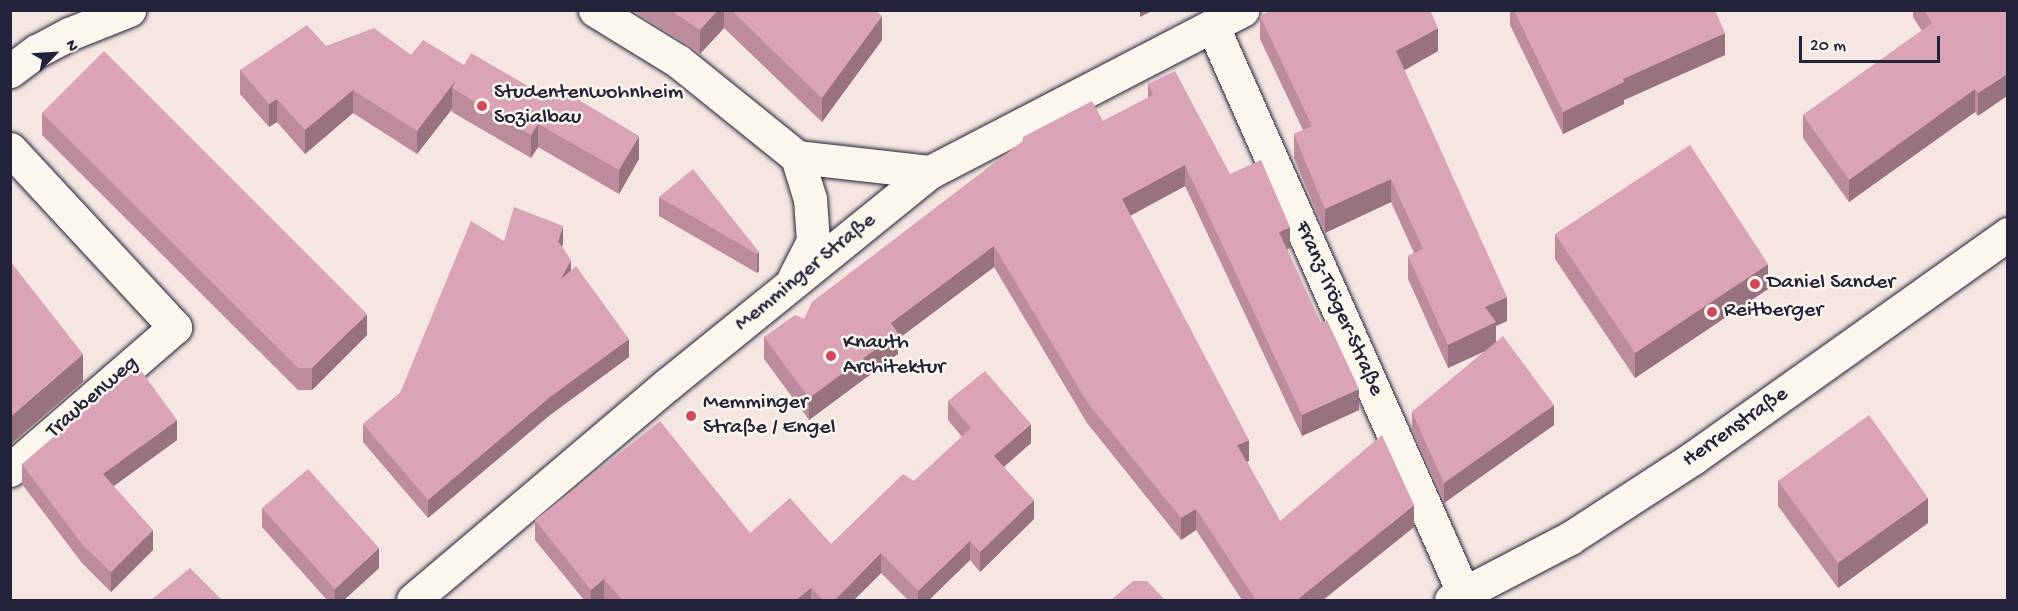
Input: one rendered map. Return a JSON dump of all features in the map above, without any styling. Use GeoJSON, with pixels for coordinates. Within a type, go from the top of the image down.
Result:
{"type":"FeatureCollection","features":[{"type":"Feature","properties":{"kind":"street"},"geometry":{"type":"LineString","coordinates":[[14,61],[69,34],[129,10]]}},
{"type":"Feature","properties":{"kind":"street"},"geometry":{"type":"LineString","coordinates":[[595,10],[678,61],[797,157],[930,172]]}},
{"type":"Feature","properties":{"kind":"street","name":"Memminger Straße"},"geometry":{"type":"LineString","coordinates":[[413,600],[659,392],[930,172],[1243,10]]}},
{"type":"Feature","properties":{"kind":"street","name":"Franz-Tröger-Straße"},"geometry":{"type":"LineString","coordinates":[[1213,27],[1457,596]]}},
{"type":"Feature","properties":{"kind":"street","name":"Traubenweg"},"geometry":{"type":"LineString","coordinates":[[10,149],[175,327],[10,470]]}},
{"type":"Feature","properties":{"kind":"street"},"geometry":{"type":"LineString","coordinates":[[791,285],[813,241],[810,199],[797,157]]}},
{"type":"Feature","properties":{"kind":"street","name":"Herrenstraße"},"geometry":{"type":"LineString","coordinates":[[1457,596],[1570,538],[1693,458],[2007,234]]}},
{"type":"Feature","properties":{"kind":"building"},"geometry":{"type":"Polygon","coordinates":[[[670,10],[718,10],[700,30],[670,10]]]}},
{"type":"Feature","properties":{"kind":"building"},"geometry":{"type":"Polygon","coordinates":[[[731,10],[875,10],[882,16],[822,98],[731,10]]]}},
{"type":"Feature","properties":{"kind":"building"},"geometry":{"type":"Polygon","coordinates":[[[1271,10],[1430,10],[1438,28],[1396,51],[1507,297],[1485,307],[1496,322],[1448,345],[1408,256],[1423,249],[1391,179],[1325,209],[1294,134],[1312,126],[1260,16],[1271,10]]]}},
{"type":"Feature","properties":{"kind":"building"},"geometry":{"type":"Polygon","coordinates":[[[1514,10],[1715,10],[1725,33],[1623,79],[1624,82],[1563,112],[1514,10]]]}},
{"type":"Feature","properties":{"kind":"building"},"geometry":{"type":"Polygon","coordinates":[[[1924,10],[2007,10],[2007,74],[1978,93],[1975,89],[1849,180],[1803,115],[1932,23],[1924,10]]]}},
{"type":"Feature","properties":{"kind":"building"},"geometry":{"type":"Polygon","coordinates":[[[307,25],[326,46],[374,28],[411,55],[423,40],[464,65],[471,53],[552,100],[559,88],[639,136],[619,170],[538,124],[531,135],[452,88],[456,80],[417,131],[353,90],[305,130],[277,99],[269,104],[240,70],[307,25]]]}},
{"type":"Feature","properties":{"kind":"building"},"geometry":{"type":"Polygon","coordinates":[[[104,51],[367,314],[312,368],[298,368],[42,113],[104,51]]]}},
{"type":"Feature","properties":{"kind":"building"},"geometry":{"type":"Polygon","coordinates":[[[1175,71],[1230,174],[1261,160],[1290,227],[1279,232],[1321,323],[1327,320],[1359,389],[1302,415],[1185,165],[1122,199],[1249,440],[1237,445],[1280,521],[1382,435],[1414,505],[1297,600],[1256,600],[1196,509],[1181,518],[1087,402],[994,246],[891,323],[898,333],[809,398],[764,337],[795,315],[804,319],[812,302],[1024,140],[1023,137],[1092,101],[1103,121],[1153,95],[1148,84],[1175,71]]]}},
{"type":"Feature","properties":{"kind":"building"},"geometry":{"type":"Polygon","coordinates":[[[1690,145],[1768,264],[1635,353],[1555,234],[1690,145]]]}},
{"type":"Feature","properties":{"kind":"building"},"geometry":{"type":"Polygon","coordinates":[[[693,169],[759,252],[757,254],[659,197],[693,169]]]}},
{"type":"Feature","properties":{"kind":"building"},"geometry":{"type":"Polygon","coordinates":[[[514,207],[563,226],[558,241],[571,260],[561,279],[576,266],[629,339],[550,397],[428,500],[363,424],[400,393],[471,221],[504,241],[514,207]]]}},
{"type":"Feature","properties":{"kind":"building"},"geometry":{"type":"Polygon","coordinates":[[[10,261],[83,354],[10,417],[10,261]]]}},
{"type":"Feature","properties":{"kind":"building"},"geometry":{"type":"Polygon","coordinates":[[[1503,336],[1554,405],[1444,483],[1412,412],[1503,336]]]}},
{"type":"Feature","properties":{"kind":"building"},"geometry":{"type":"Polygon","coordinates":[[[139,368],[177,420],[103,474],[153,530],[111,572],[82,544],[22,464],[106,392],[139,368]]]}},
{"type":"Feature","properties":{"kind":"building"},"geometry":{"type":"Polygon","coordinates":[[[985,371],[1031,424],[994,456],[1034,500],[980,552],[970,541],[918,591],[881,553],[835,600],[823,600],[811,588],[796,600],[622,600],[604,579],[591,590],[535,520],[660,421],[750,533],[790,498],[831,544],[903,474],[914,481],[971,428],[948,401],[985,371]]]}},
{"type":"Feature","properties":{"kind":"building"},"geometry":{"type":"Polygon","coordinates":[[[1869,415],[1928,498],[1838,563],[1778,481],[1869,415]]]}},
{"type":"Feature","properties":{"kind":"building"},"geometry":{"type":"Polygon","coordinates":[[[308,469],[379,548],[335,589],[262,508],[308,469]]]}},
{"type":"Feature","properties":{"kind":"building"},"geometry":{"type":"Polygon","coordinates":[[[190,568],[222,600],[151,600],[190,568]]]}},
{"type":"Feature","properties":{"kind":"building"},"geometry":{"type":"Polygon","coordinates":[[[1133,581],[1147,581],[1165,600],[1111,600],[1133,581]]]}},
{"type":"Feature","properties":{"kind":"place","name":"Studentenwohnheim Sozialbau"},"geometry":{"type":"Point","coordinates":[482,106]}},
{"type":"Feature","properties":{"kind":"place","name":"Daniel Sander"},"geometry":{"type":"Point","coordinates":[1755,284]}},
{"type":"Feature","properties":{"kind":"place","name":"Reitberger"},"geometry":{"type":"Point","coordinates":[1712,312]}},
{"type":"Feature","properties":{"kind":"place","name":"Knauth Architektur"},"geometry":{"type":"Point","coordinates":[831,356]}},
{"type":"Feature","properties":{"kind":"place","name":"Memminger Straße / Engel"},"geometry":{"type":"Point","coordinates":[691,416]}}]}
